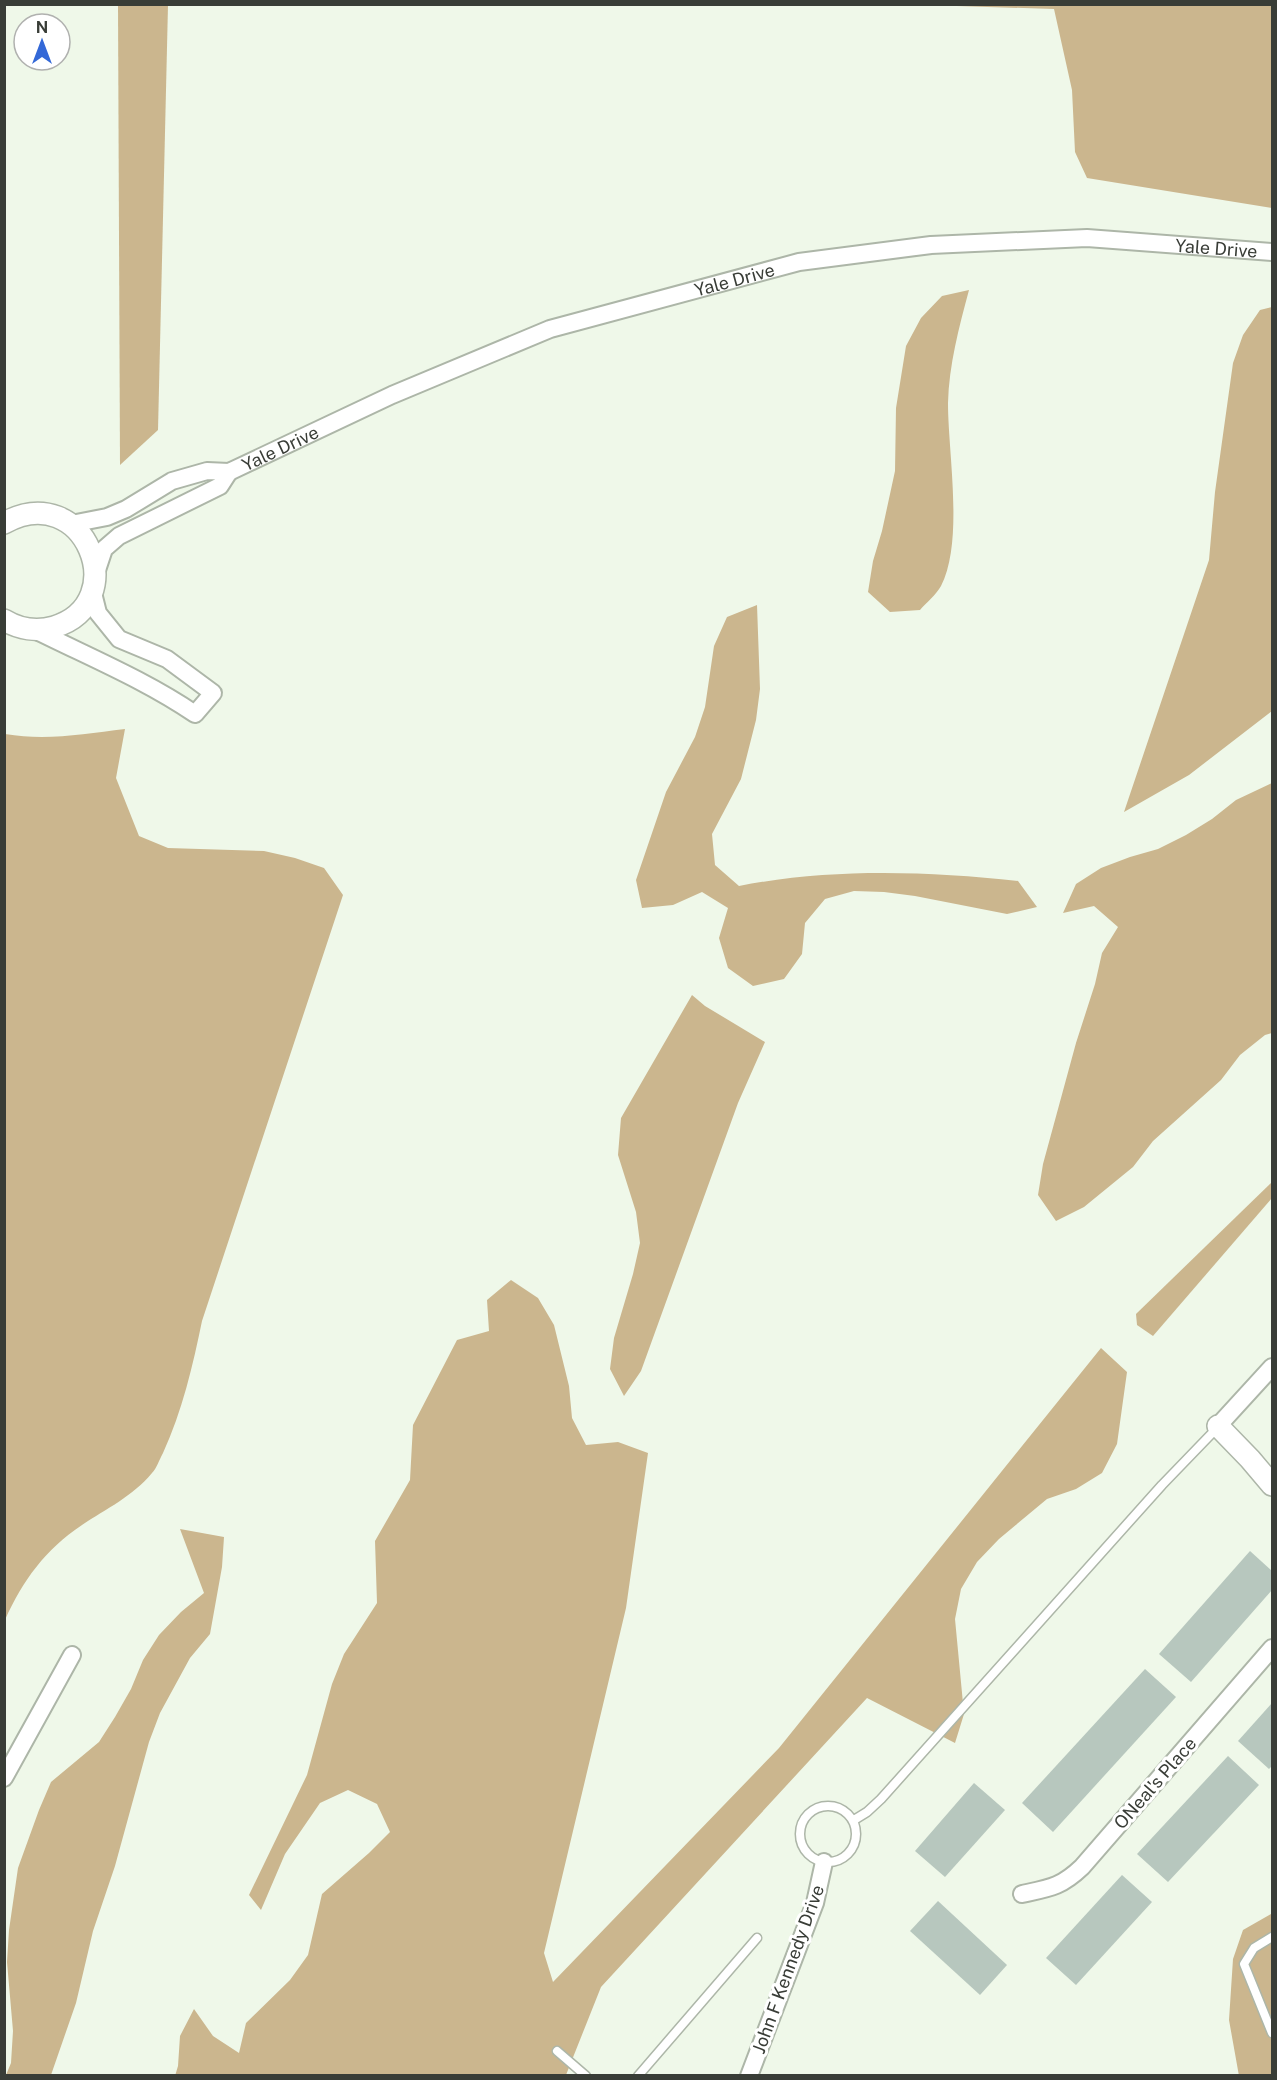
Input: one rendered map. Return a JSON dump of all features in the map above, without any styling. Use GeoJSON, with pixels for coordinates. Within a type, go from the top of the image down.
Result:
{"type":"FeatureCollection","features":[{"type":"Feature","properties":{"kind":"street","name":"Yale Drive"},"geometry":{"type":"LineString","coordinates":[[71,524],[107,517],[126,510],[172,481],[207,471],[229,472],[392,395],[550,329],[799,262],[931,245],[1087,238],[1272,252]]}},
{"type":"Feature","properties":{"kind":"street","name":"Yale Drive"},"geometry":{"type":"LineString","coordinates":[[94,583],[104,549],[118,536],[220,486],[229,472]]}},
{"type":"Feature","properties":{"kind":"street"},"geometry":{"type":"LineString","coordinates":[[4,523],[15,512],[49,514],[71,524],[80,532],[92,553],[99,613],[119,639],[167,659],[213,693],[195,714],[125,672],[35,630],[7,624]]}},
{"type":"Feature","properties":{"kind":"street"},"geometry":{"type":"LineString","coordinates":[[35,630],[47,629],[71,619],[80,610],[94,583]]}},
{"type":"Feature","properties":{"kind":"street"},"geometry":{"type":"LineString","coordinates":[[1272,1367],[1218,1426],[1250,1458],[1272,1485]]}},
{"type":"Feature","properties":{"kind":"street","name":"ONeal's Place"},"geometry":{"type":"LineString","coordinates":[[1022,1894],[1067,1881],[1082,1867],[1272,1648]]}},
{"type":"Feature","properties":{"kind":"street"},"geometry":{"type":"LineString","coordinates":[[4,1778],[72,1655]]}},
{"type":"Feature","properties":{"kind":"street","name":"John F Kennedy Drive"},"geometry":{"type":"LineString","coordinates":[[749,2076],[815,1903],[824,1862]]}},
{"type":"Feature","properties":{"kind":"lane"},"geometry":{"type":"LineString","coordinates":[[854,1820],[881,1799],[1162,1485],[1218,1426]]}},
{"type":"Feature","properties":{"kind":"lane"},"geometry":{"type":"LineString","coordinates":[[837,1806],[854,1820],[857,1835],[850,1852],[843,1859],[824,1862],[807,1854],[802,1846],[800,1827],[810,1811],[818,1807],[837,1806]]}},
{"type":"Feature","properties":{"kind":"lane"},"geometry":{"type":"LineString","coordinates":[[1272,1937],[1254,1948],[1244,1964],[1272,2033]]}},
{"type":"Feature","properties":{"kind":"lane"},"geometry":{"type":"LineString","coordinates":[[638,2076],[758,1938]]}},
{"type":"Feature","properties":{"kind":"lane"},"geometry":{"type":"LineString","coordinates":[[557,2050],[585,2076]]}},
{"type":"Feature","properties":{"kind":"shaded area"},"geometry":{"type":"Polygon","coordinates":[[[118,5],[168,5],[158,430],[120,465],[118,5]]]}},
{"type":"Feature","properties":{"kind":"shaded area"},"geometry":{"type":"Polygon","coordinates":[[[926,5],[1272,5],[1272,208],[1087,178],[1075,152],[1072,90],[1054,9],[926,5]]]}},
{"type":"Feature","properties":{"kind":"shaded area"},"geometry":{"type":"Polygon","coordinates":[[[969,290],[950,375],[948,403],[953,522],[948,567],[941,586],[920,610],[890,612],[868,592],[873,561],[895,471],[896,408],[906,346],[921,318],[942,296],[969,290]]]}},
{"type":"Feature","properties":{"kind":"shaded area"},"geometry":{"type":"Polygon","coordinates":[[[1272,307],[1272,711],[1189,775],[1124,812],[1209,560],[1215,492],[1233,363],[1243,335],[1260,310],[1272,307]]]}},
{"type":"Feature","properties":{"kind":"shaded area"},"geometry":{"type":"Polygon","coordinates":[[[757,605],[760,689],[756,720],[741,779],[712,834],[715,865],[739,886],[808,876],[878,873],[948,875],[1018,881],[1037,907],[1007,914],[884,892],[854,891],[825,899],[805,923],[802,954],[784,979],[753,986],[728,968],[719,938],[728,908],[702,892],[673,905],[642,908],[636,880],[666,792],[695,737],[705,707],[714,646],[727,617],[757,605]]]}},
{"type":"Feature","properties":{"kind":"shaded area"},"geometry":{"type":"Polygon","coordinates":[[[125,729],[116,778],[139,836],[168,848],[264,851],[295,858],[324,868],[343,895],[202,1321],[186,1388],[163,1453],[154,1471],[136,1489],[82,1525],[46,1555],[19,1592],[5,1620],[5,734],[50,737],[125,729]]]}},
{"type":"Feature","properties":{"kind":"shaded area"},"geometry":{"type":"Polygon","coordinates":[[[1272,783],[1272,1033],[1265,1035],[1240,1055],[1221,1080],[1153,1141],[1133,1167],[1084,1207],[1056,1221],[1038,1195],[1043,1164],[1102,953],[1118,927],[1094,906],[1063,913],[1076,884],[1101,868],[1158,849],[1186,835],[1212,819],[1236,800],[1272,783]]]}},
{"type":"Feature","properties":{"kind":"shaded area"},"geometry":{"type":"Polygon","coordinates":[[[692,995],[705,1006],[765,1042],[738,1103],[641,1371],[624,1396],[610,1369],[614,1338],[640,1243],[636,1212],[618,1155],[621,1118],[692,995]]]}},
{"type":"Feature","properties":{"kind":"shaded area"},"geometry":{"type":"Polygon","coordinates":[[[1272,1182],[1272,1198],[1153,1336],[1137,1325],[1136,1314],[1272,1182]]]}},
{"type":"Feature","properties":{"kind":"shaded area"},"geometry":{"type":"Polygon","coordinates":[[[511,1280],[538,1298],[554,1325],[569,1386],[572,1418],[586,1445],[618,1442],[648,1453],[626,1608],[544,1953],[553,1982],[779,1748],[1101,1348],[1127,1372],[1117,1444],[1102,1473],[1076,1489],[1047,1499],[999,1539],[977,1562],[961,1589],[955,1619],[964,1714],[955,1743],[867,1698],[601,1987],[566,2075],[175,2076],[180,2036],[194,2009],[213,2036],[239,2053],[246,2023],[290,1980],[308,1955],[322,1894],[390,1832],[377,1804],[348,1790],[320,1803],[285,1854],[261,1910],[249,1895],[307,1775],[332,1684],[344,1654],[377,1603],[375,1541],[410,1480],[413,1425],[457,1340],[489,1331],[487,1300],[511,1280]]]}},
{"type":"Feature","properties":{"kind":"shaded area"},"geometry":{"type":"Polygon","coordinates":[[[180,1529],[224,1537],[222,1567],[210,1634],[190,1658],[160,1713],[149,1742],[115,1866],[93,1931],[76,2003],[51,2075],[6,2075],[11,2063],[13,2031],[7,1962],[18,1868],[51,1782],[99,1742],[131,1689],[143,1660],[159,1635],[181,1612],[204,1593],[180,1529]]]}},
{"type":"Feature","properties":{"kind":"shaded area"},"geometry":{"type":"Polygon","coordinates":[[[1272,1910],[1272,2075],[1239,2076],[1229,2020],[1233,1959],[1243,1930],[1271,1914],[1272,1910]]]}},
{"type":"Feature","properties":{"kind":"building"},"geometry":{"type":"Polygon","coordinates":[[[1250,1551],[1272,1571],[1272,1590],[1191,1682],[1159,1654],[1250,1551]]]}},
{"type":"Feature","properties":{"kind":"building"},"geometry":{"type":"Polygon","coordinates":[[[1145,1669],[1176,1697],[1053,1832],[1022,1803],[1145,1669]]]}},
{"type":"Feature","properties":{"kind":"building"},"geometry":{"type":"Polygon","coordinates":[[[1272,1703],[1272,1766],[1269,1769],[1238,1741],[1272,1703]]]}},
{"type":"Feature","properties":{"kind":"building"},"geometry":{"type":"Polygon","coordinates":[[[1228,1756],[1259,1785],[1168,1882],[1137,1854],[1228,1756]]]}},
{"type":"Feature","properties":{"kind":"building"},"geometry":{"type":"Polygon","coordinates":[[[974,1783],[1005,1810],[945,1877],[915,1851],[974,1783]]]}},
{"type":"Feature","properties":{"kind":"building"},"geometry":{"type":"Polygon","coordinates":[[[1122,1875],[1152,1902],[1076,1985],[1046,1958],[1122,1875]]]}},
{"type":"Feature","properties":{"kind":"building"},"geometry":{"type":"Polygon","coordinates":[[[938,1901],[1007,1965],[980,1995],[910,1931],[938,1901]]]}}]}
